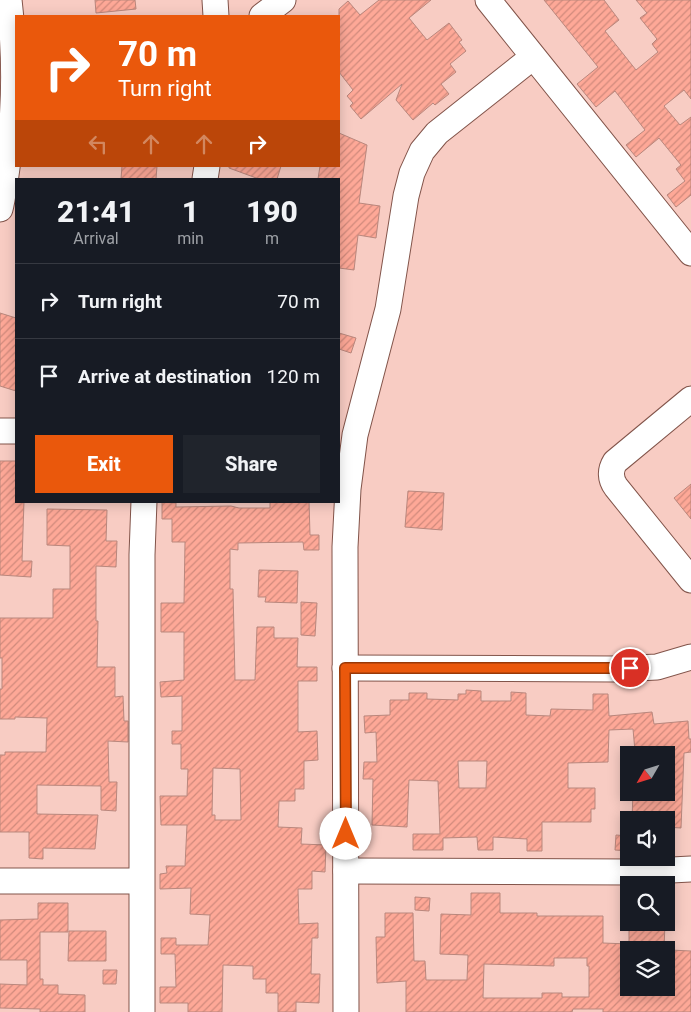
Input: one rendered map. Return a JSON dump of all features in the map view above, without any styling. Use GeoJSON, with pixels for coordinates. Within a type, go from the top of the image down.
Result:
{"type":"FeatureCollection","features":[{"type":"Feature","properties":{"kind":"street"},"geometry":{"type":"LineString","coordinates":[[0,209],[11,146],[14,86],[9,0]]}},
{"type":"Feature","properties":{"kind":"street"},"geometry":{"type":"LineString","coordinates":[[215,0],[216,15]]}},
{"type":"Feature","properties":{"kind":"street"},"geometry":{"type":"LineString","coordinates":[[263,15],[283,0]]}},
{"type":"Feature","properties":{"kind":"street"},"geometry":{"type":"LineString","coordinates":[[488,0],[691,254]]}},
{"type":"Feature","properties":{"kind":"street"},"geometry":{"type":"LineString","coordinates":[[346,1012],[344,546],[348,489],[347,435],[388,309],[406,196],[412,172],[422,151],[437,133],[533,58]]}},
{"type":"Feature","properties":{"kind":"street"},"geometry":{"type":"LineString","coordinates":[[691,399],[616,462],[613,466],[611,477],[616,488],[691,580]]}},
{"type":"Feature","properties":{"kind":"street"},"geometry":{"type":"LineString","coordinates":[[0,431],[15,432]]}},
{"type":"Feature","properties":{"kind":"street"},"geometry":{"type":"LineString","coordinates":[[142,1012],[142,555],[144,503]]}},
{"type":"Feature","properties":{"kind":"street"},"geometry":{"type":"LineString","coordinates":[[345,668],[657,667],[691,657]]}},
{"type":"Feature","properties":{"kind":"street"},"geometry":{"type":"LineString","coordinates":[[346,870],[633,872],[691,869]]}},
{"type":"Feature","properties":{"kind":"street"},"geometry":{"type":"LineString","coordinates":[[0,881],[141,881]]}},
{"type":"Feature","properties":{"kind":"building"},"geometry":{"type":"Polygon","coordinates":[[[95,0],[135,0],[136,9],[96,13],[95,0]]]}},
{"type":"Feature","properties":{"kind":"building"},"geometry":{"type":"Polygon","coordinates":[[[379,0],[431,0],[409,18],[427,40],[449,23],[462,40],[459,42],[466,51],[450,64],[456,72],[441,84],[449,94],[435,105],[433,103],[413,120],[396,100],[402,84],[361,119],[350,106],[353,103],[347,96],[353,90],[340,73],[339,9],[348,1],[360,15],[379,0]]]}},
{"type":"Feature","properties":{"kind":"building"},"geometry":{"type":"Polygon","coordinates":[[[544,0],[604,0],[619,20],[605,31],[636,70],[658,52],[652,44],[657,39],[640,18],[647,13],[636,0],[691,0],[691,99],[684,90],[664,106],[680,125],[691,117],[691,195],[676,207],[667,195],[685,181],[676,169],[681,165],[659,138],[636,157],[626,145],[645,130],[615,91],[596,107],[577,84],[598,67],[544,0]]]}},
{"type":"Feature","properties":{"kind":"building"},"geometry":{"type":"Polygon","coordinates":[[[340,133],[367,145],[359,203],[380,206],[376,238],[358,235],[354,270],[340,268],[340,178],[318,178],[320,167],[340,167],[340,133]]]}},
{"type":"Feature","properties":{"kind":"building"},"geometry":{"type":"Polygon","coordinates":[[[122,167],[157,167],[156,178],[121,178],[122,167]]]}},
{"type":"Feature","properties":{"kind":"building"},"geometry":{"type":"Polygon","coordinates":[[[281,167],[277,178],[256,178],[229,168],[281,167]]]}},
{"type":"Feature","properties":{"kind":"building"},"geometry":{"type":"Polygon","coordinates":[[[0,313],[15,318],[15,391],[0,386],[0,313]]]}},
{"type":"Feature","properties":{"kind":"building"},"geometry":{"type":"Polygon","coordinates":[[[340,333],[356,338],[351,353],[340,349],[340,333]]]}},
{"type":"Feature","properties":{"kind":"building"},"geometry":{"type":"Polygon","coordinates":[[[0,461],[15,461],[15,503],[24,503],[22,561],[32,561],[31,577],[0,575],[0,461]]]}},
{"type":"Feature","properties":{"kind":"building"},"geometry":{"type":"Polygon","coordinates":[[[691,484],[691,519],[674,498],[691,484]]]}},
{"type":"Feature","properties":{"kind":"building"},"geometry":{"type":"Polygon","coordinates":[[[408,491],[444,493],[442,530],[405,527],[408,491]]]}},
{"type":"Feature","properties":{"kind":"building"},"geometry":{"type":"Polygon","coordinates":[[[162,503],[176,503],[176,507],[231,506],[239,508],[270,508],[270,503],[309,503],[310,535],[319,535],[319,550],[304,550],[303,542],[238,543],[238,550],[230,549],[230,589],[233,589],[235,680],[255,680],[257,627],[274,627],[274,638],[298,638],[297,667],[317,667],[317,681],[298,681],[298,732],[317,731],[318,760],[304,761],[304,789],[295,789],[295,801],[279,801],[278,827],[302,828],[301,844],[326,845],[325,872],[312,871],[312,889],[298,889],[299,924],[318,923],[318,938],[312,938],[311,974],[320,974],[319,1003],[296,1002],[296,1012],[278,1012],[278,993],[266,993],[266,979],[253,979],[253,966],[223,965],[222,1012],[188,1012],[188,1003],[160,1003],[160,987],[176,987],[175,954],[161,954],[161,938],[176,938],[176,945],[208,945],[210,915],[190,914],[191,888],[160,889],[160,874],[167,873],[166,866],[185,866],[187,825],[161,825],[160,796],[187,796],[188,769],[181,769],[181,744],[172,744],[172,731],[182,731],[182,696],[161,697],[160,682],[184,680],[184,632],[161,632],[161,603],[184,603],[185,542],[172,542],[172,519],[162,519],[162,503]],[[213,768],[212,815],[215,815],[215,820],[241,820],[240,769],[213,768]]]}},
{"type":"Feature","properties":{"kind":"building"},"geometry":{"type":"Polygon","coordinates":[[[47,509],[107,510],[106,541],[117,541],[116,567],[96,566],[97,667],[115,667],[115,697],[123,696],[124,721],[128,721],[128,742],[108,741],[109,782],[117,782],[116,811],[101,810],[101,786],[37,785],[37,814],[98,815],[95,849],[43,848],[43,859],[29,858],[29,832],[0,832],[0,755],[5,755],[5,752],[46,752],[47,718],[15,717],[15,719],[0,719],[2,658],[0,658],[0,618],[53,618],[53,589],[70,589],[70,546],[47,545],[47,509]]]}},
{"type":"Feature","properties":{"kind":"building"},"geometry":{"type":"Polygon","coordinates":[[[259,570],[298,571],[297,603],[265,602],[266,597],[258,597],[259,570]]]}},
{"type":"Feature","properties":{"kind":"building"},"geometry":{"type":"Polygon","coordinates":[[[301,602],[317,603],[315,636],[301,635],[301,602]]]}},
{"type":"Feature","properties":{"kind":"building"},"geometry":{"type":"Polygon","coordinates":[[[466,690],[481,691],[481,701],[511,701],[511,692],[526,693],[526,715],[550,716],[551,709],[593,710],[593,694],[608,694],[609,716],[652,712],[654,724],[688,721],[691,752],[684,753],[681,828],[675,828],[675,811],[632,811],[633,801],[675,801],[675,746],[635,746],[633,729],[609,730],[608,762],[568,763],[568,788],[595,788],[595,809],[591,809],[591,822],[542,822],[542,851],[527,851],[527,839],[493,837],[493,850],[478,850],[477,837],[443,838],[443,850],[413,850],[413,834],[440,834],[438,781],[409,780],[407,827],[372,825],[373,779],[363,779],[364,762],[377,762],[376,732],[365,733],[364,716],[390,715],[390,700],[409,700],[409,693],[427,693],[427,699],[458,700],[458,694],[466,694],[466,690]],[[458,761],[459,788],[486,788],[487,761],[458,761]]]}},
{"type":"Feature","properties":{"kind":"building"},"geometry":{"type":"Polygon","coordinates":[[[616,835],[620,835],[620,850],[615,850],[616,835]]]}},
{"type":"Feature","properties":{"kind":"building"},"geometry":{"type":"Polygon","coordinates":[[[471,893],[500,893],[500,913],[537,913],[537,916],[603,916],[603,943],[620,944],[620,996],[675,996],[675,950],[691,951],[691,1012],[603,1012],[603,1009],[573,1009],[572,1012],[406,1012],[406,981],[377,983],[376,937],[385,937],[385,913],[413,913],[414,961],[425,961],[426,980],[467,980],[468,955],[440,954],[441,914],[471,915],[471,893]],[[554,958],[554,966],[484,964],[483,998],[542,998],[542,993],[562,993],[562,997],[589,997],[589,966],[587,966],[587,958],[554,958]]]}},
{"type":"Feature","properties":{"kind":"building"},"geometry":{"type":"Polygon","coordinates":[[[415,897],[430,898],[429,911],[415,910],[415,897]]]}},
{"type":"Feature","properties":{"kind":"building"},"geometry":{"type":"Polygon","coordinates":[[[38,903],[68,903],[68,932],[40,932],[40,979],[43,979],[43,985],[58,985],[58,994],[85,995],[85,1012],[40,1012],[40,1009],[0,1008],[0,984],[27,985],[27,960],[0,960],[0,920],[38,919],[38,903]]]}},
{"type":"Feature","properties":{"kind":"building"},"geometry":{"type":"Polygon","coordinates":[[[69,931],[106,931],[106,961],[68,961],[69,931]]]}},
{"type":"Feature","properties":{"kind":"building"},"geometry":{"type":"Polygon","coordinates":[[[629,931],[665,931],[664,941],[629,941],[629,931]]]}},
{"type":"Feature","properties":{"kind":"building"},"geometry":{"type":"Polygon","coordinates":[[[103,970],[117,970],[116,984],[103,984],[103,970]]]}},
{"type":"Feature","properties":{"kind":"route"},"geometry":{"type":"LineString","coordinates":[[346,834],[345,668],[630,668]]}}]}
